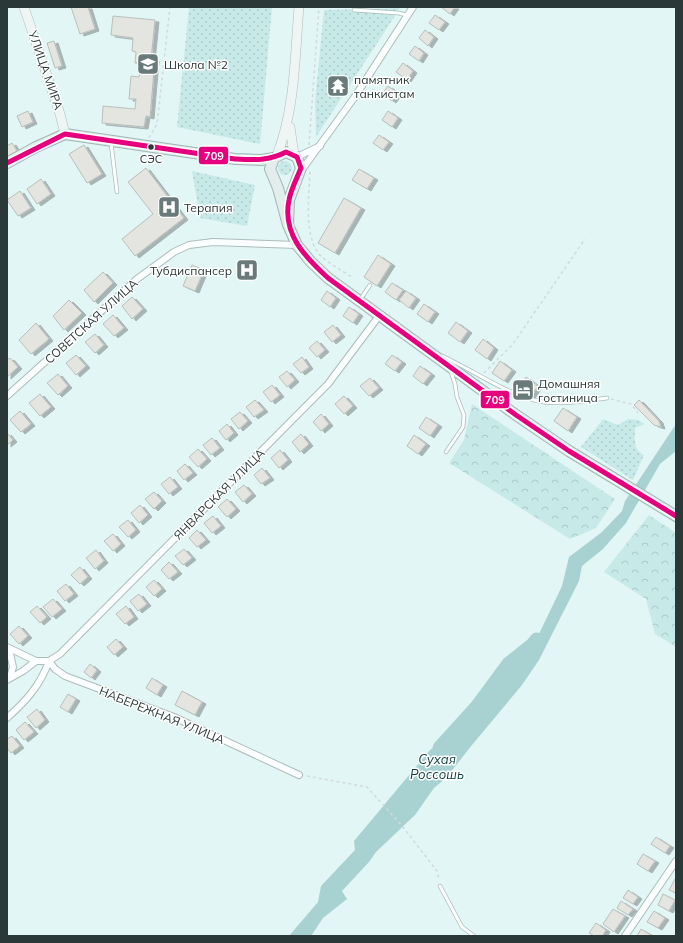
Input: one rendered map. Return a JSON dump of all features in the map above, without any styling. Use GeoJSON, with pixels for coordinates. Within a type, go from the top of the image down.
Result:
{"type":"FeatureCollection","features":[{"type":"Feature","properties":{"kind":"main road","name":"УЛИЦА МИРА"},"geometry":{"type":"LineString","coordinates":[[24,7],[60,114],[65,134]]}},
{"type":"Feature","properties":{"kind":"main road"},"geometry":{"type":"LineString","coordinates":[[299,7],[289,115],[285,136],[270,165],[288,224],[297,245],[311,262],[328,278],[516,415],[569,451],[676,516]]}},
{"type":"Feature","properties":{"kind":"main road"},"geometry":{"type":"LineString","coordinates":[[288,224],[289,200],[300,175],[301,164],[295,156],[289,115]]}},
{"type":"Feature","properties":{"kind":"main road"},"geometry":{"type":"LineString","coordinates":[[7,164],[36,147],[65,134],[235,159],[261,160],[286,152],[295,156]]}},
{"type":"Feature","properties":{"kind":"main road"},"geometry":{"type":"LineString","coordinates":[[235,159],[260,167],[280,182],[288,183],[300,175]]}},
{"type":"Feature","properties":{"kind":"street"},"geometry":{"type":"LineString","coordinates":[[300,175],[323,144],[413,7]]}},
{"type":"Feature","properties":{"kind":"street"},"geometry":{"type":"LineString","coordinates":[[295,156],[323,144]]}},
{"type":"Feature","properties":{"kind":"street","name":"СОВЕТСКАЯ УЛИЦА"},"geometry":{"type":"LineString","coordinates":[[7,396],[137,280],[174,252],[189,245],[213,242],[297,245]]}},
{"type":"Feature","properties":{"kind":"street","name":"ЯНВАРСКАЯ УЛИЦА"},"geometry":{"type":"LineString","coordinates":[[49,661],[60,654],[328,384],[379,316]]}},
{"type":"Feature","properties":{"kind":"street"},"geometry":{"type":"LineString","coordinates":[[7,718],[35,691],[43,677],[49,661],[36,661],[8,648]]}},
{"type":"Feature","properties":{"kind":"street"},"geometry":{"type":"LineString","coordinates":[[8,648],[13,667],[8,678]]}},
{"type":"Feature","properties":{"kind":"street"},"geometry":{"type":"LineString","coordinates":[[8,678],[23,671],[36,661]]}},
{"type":"Feature","properties":{"kind":"street","name":"НАБЕРЕЖНАЯ УЛИЦА"},"geometry":{"type":"LineString","coordinates":[[49,661],[55,669],[65,676],[174,717],[299,775]]}},
{"type":"Feature","properties":{"kind":"street"},"geometry":{"type":"LineString","coordinates":[[625,936],[676,861]]}},
{"type":"Feature","properties":{"kind":"lane"},"geometry":{"type":"LineString","coordinates":[[354,10],[398,13],[407,16]]}},
{"type":"Feature","properties":{"kind":"lane"},"geometry":{"type":"LineString","coordinates":[[111,141],[117,192]]}},
{"type":"Feature","properties":{"kind":"lane"},"geometry":{"type":"LineString","coordinates":[[359,301],[370,284]]}},
{"type":"Feature","properties":{"kind":"lane"},"geometry":{"type":"LineString","coordinates":[[423,347],[463,365],[505,389],[535,401],[577,403],[608,398]]}},
{"type":"Feature","properties":{"kind":"lane"},"geometry":{"type":"LineString","coordinates":[[446,452],[463,427],[464,415],[448,365]]}},
{"type":"Feature","properties":{"kind":"lane"},"geometry":{"type":"LineString","coordinates":[[440,886],[462,927],[474,936]]}},
{"type":"Feature","properties":{"kind":"path"},"geometry":{"type":"LineString","coordinates":[[145,146],[157,124],[170,7]]}},
{"type":"Feature","properties":{"kind":"path"},"geometry":{"type":"LineString","coordinates":[[481,376],[513,344],[585,239]]}},
{"type":"Feature","properties":{"kind":"path"},"geometry":{"type":"LineString","coordinates":[[608,398],[631,404],[638,413]]}},
{"type":"Feature","properties":{"kind":"path"},"geometry":{"type":"LineString","coordinates":[[299,775],[367,787],[403,827],[437,871],[440,886]]}},
{"type":"Feature","properties":{"kind":"green space"},"geometry":{"type":"Polygon","coordinates":[[[189,7],[272,7],[260,144],[177,127],[189,7]]]}},
{"type":"Feature","properties":{"kind":"green space"},"geometry":{"type":"Polygon","coordinates":[[[400,8],[316,137],[315,101],[324,10],[400,8]]]}},
{"type":"Feature","properties":{"kind":"green space"},"geometry":{"type":"Polygon","coordinates":[[[285,161],[290,163],[292,168],[290,173],[285,175],[280,173],[278,168],[280,163],[285,161]]]}},
{"type":"Feature","properties":{"kind":"green space"},"geometry":{"type":"Polygon","coordinates":[[[192,171],[255,185],[247,226],[200,218],[192,171]]]}},
{"type":"Feature","properties":{"kind":"green space"},"geometry":{"type":"Polygon","coordinates":[[[472,404],[615,499],[596,528],[570,539],[449,463],[464,440],[472,404]]]}},
{"type":"Feature","properties":{"kind":"green space"},"geometry":{"type":"Polygon","coordinates":[[[603,419],[618,425],[628,419],[638,420],[645,424],[635,428],[636,447],[640,453],[644,455],[633,480],[581,447],[603,419]]]}},
{"type":"Feature","properties":{"kind":"green space"},"geometry":{"type":"Polygon","coordinates":[[[649,515],[676,533],[676,647],[655,634],[646,599],[604,572],[649,515]]]}},
{"type":"Feature","properties":{"kind":"water","name":"Сухая Россошь"},"geometry":{"type":"Polygon","coordinates":[[[676,424],[676,451],[660,464],[626,523],[603,549],[582,566],[579,581],[539,660],[522,685],[446,778],[434,788],[415,815],[376,852],[369,862],[342,891],[347,899],[323,918],[311,936],[289,936],[318,902],[321,886],[355,850],[354,841],[430,750],[480,715],[500,687],[503,671],[509,664],[522,654],[538,636],[562,586],[569,557],[602,532],[622,511],[625,501],[676,424]]]}},
{"type":"Feature","properties":{"kind":"building"},"geometry":{"type":"Polygon","coordinates":[[[71,7],[88,7],[95,29],[80,34],[71,7]]]}},
{"type":"Feature","properties":{"kind":"building"},"geometry":{"type":"Polygon","coordinates":[[[441,7],[455,7],[450,14],[441,7]]]}},
{"type":"Feature","properties":{"kind":"building"},"geometry":{"type":"Polygon","coordinates":[[[435,15],[445,22],[439,30],[429,23],[435,15]]]}},
{"type":"Feature","properties":{"kind":"building"},"geometry":{"type":"Polygon","coordinates":[[[113,16],[155,20],[151,59],[155,59],[150,117],[146,116],[144,127],[102,123],[103,106],[135,109],[136,99],[129,99],[131,76],[139,77],[141,64],[135,63],[136,52],[132,51],[133,38],[111,35],[113,16]]]}},
{"type":"Feature","properties":{"kind":"building"},"geometry":{"type":"Polygon","coordinates":[[[425,30],[434,37],[428,46],[419,38],[425,30]]]}},
{"type":"Feature","properties":{"kind":"building"},"geometry":{"type":"Polygon","coordinates":[[[54,41],[62,66],[55,68],[47,43],[54,41]]]}},
{"type":"Feature","properties":{"kind":"building"},"geometry":{"type":"Polygon","coordinates":[[[415,46],[424,53],[419,61],[409,54],[415,46]]]}},
{"type":"Feature","properties":{"kind":"building"},"geometry":{"type":"Polygon","coordinates":[[[403,63],[413,71],[407,80],[396,72],[403,63]]]}},
{"type":"Feature","properties":{"kind":"building"},"geometry":{"type":"Polygon","coordinates":[[[388,86],[398,93],[392,101],[382,94],[388,86]]]}},
{"type":"Feature","properties":{"kind":"building"},"geometry":{"type":"Polygon","coordinates":[[[28,111],[33,122],[22,127],[17,116],[28,111]]]}},
{"type":"Feature","properties":{"kind":"building"},"geometry":{"type":"Polygon","coordinates":[[[388,111],[398,118],[392,127],[382,120],[388,111]]]}},
{"type":"Feature","properties":{"kind":"building"},"geometry":{"type":"Polygon","coordinates":[[[379,135],[389,142],[383,150],[373,143],[379,135]]]}},
{"type":"Feature","properties":{"kind":"building"},"geometry":{"type":"Polygon","coordinates":[[[12,143],[17,151],[7,157],[7,146],[12,143]]]}},
{"type":"Feature","properties":{"kind":"building"},"geometry":{"type":"Polygon","coordinates":[[[84,145],[102,174],[87,183],[69,154],[84,145]]]}},
{"type":"Feature","properties":{"kind":"building"},"geometry":{"type":"Polygon","coordinates":[[[146,168],[184,218],[135,256],[122,239],[153,214],[128,182],[146,168]]]}},
{"type":"Feature","properties":{"kind":"building"},"geometry":{"type":"Polygon","coordinates":[[[359,169],[374,178],[367,189],[352,180],[359,169]]]}},
{"type":"Feature","properties":{"kind":"building"},"geometry":{"type":"Polygon","coordinates":[[[41,179],[51,194],[37,204],[27,189],[41,179]]]}},
{"type":"Feature","properties":{"kind":"building"},"geometry":{"type":"Polygon","coordinates":[[[20,191],[31,208],[18,216],[7,200],[20,191]]]}},
{"type":"Feature","properties":{"kind":"building"},"geometry":{"type":"Polygon","coordinates":[[[344,198],[361,208],[335,253],[318,243],[344,198]]]}},
{"type":"Feature","properties":{"kind":"building"},"geometry":{"type":"Polygon","coordinates":[[[378,255],[391,264],[377,286],[364,277],[378,255]]]}},
{"type":"Feature","properties":{"kind":"building"},"geometry":{"type":"Polygon","coordinates":[[[192,265],[204,270],[195,291],[183,286],[192,265]]]}},
{"type":"Feature","properties":{"kind":"building"},"geometry":{"type":"Polygon","coordinates":[[[103,272],[113,283],[94,302],[84,290],[103,272]]]}},
{"type":"Feature","properties":{"kind":"building"},"geometry":{"type":"Polygon","coordinates":[[[392,283],[403,290],[396,300],[385,292],[392,283]]]}},
{"type":"Feature","properties":{"kind":"building"},"geometry":{"type":"Polygon","coordinates":[[[327,291],[336,298],[330,307],[321,300],[327,291]]]}},
{"type":"Feature","properties":{"kind":"building"},"geometry":{"type":"Polygon","coordinates":[[[406,291],[416,298],[409,308],[399,300],[406,291]]]}},
{"type":"Feature","properties":{"kind":"building"},"geometry":{"type":"Polygon","coordinates":[[[132,297],[143,309],[132,319],[122,306],[132,297]]]}},
{"type":"Feature","properties":{"kind":"building"},"geometry":{"type":"Polygon","coordinates":[[[69,300],[82,313],[64,330],[53,316],[69,300]]]}},
{"type":"Feature","properties":{"kind":"building"},"geometry":{"type":"Polygon","coordinates":[[[424,304],[435,312],[428,322],[417,314],[424,304]]]}},
{"type":"Feature","properties":{"kind":"building"},"geometry":{"type":"Polygon","coordinates":[[[349,307],[359,314],[353,323],[343,316],[349,307]]]}},
{"type":"Feature","properties":{"kind":"building"},"geometry":{"type":"Polygon","coordinates":[[[113,315],[124,328],[114,336],[103,324],[113,315]]]}},
{"type":"Feature","properties":{"kind":"building"},"geometry":{"type":"Polygon","coordinates":[[[456,322],[468,331],[460,342],[448,333],[456,322]]]}},
{"type":"Feature","properties":{"kind":"building"},"geometry":{"type":"Polygon","coordinates":[[[36,323],[49,339],[31,354],[19,340],[36,323]]]}},
{"type":"Feature","properties":{"kind":"building"},"geometry":{"type":"Polygon","coordinates":[[[333,325],[341,335],[332,342],[324,332],[333,325]]]}},
{"type":"Feature","properties":{"kind":"building"},"geometry":{"type":"Polygon","coordinates":[[[95,334],[104,345],[95,353],[85,342],[95,334]]]}},
{"type":"Feature","properties":{"kind":"building"},"geometry":{"type":"Polygon","coordinates":[[[483,339],[494,348],[487,359],[475,350],[483,339]]]}},
{"type":"Feature","properties":{"kind":"building"},"geometry":{"type":"Polygon","coordinates":[[[317,341],[325,350],[317,357],[309,348],[317,341]]]}},
{"type":"Feature","properties":{"kind":"building"},"geometry":{"type":"Polygon","coordinates":[[[76,355],[86,366],[76,375],[66,363],[76,355]]]}},
{"type":"Feature","properties":{"kind":"building"},"geometry":{"type":"Polygon","coordinates":[[[392,355],[402,362],[395,371],[385,364],[392,355]]]}},
{"type":"Feature","properties":{"kind":"building"},"geometry":{"type":"Polygon","coordinates":[[[302,357],[309,367],[301,373],[293,364],[302,357]]]}},
{"type":"Feature","properties":{"kind":"building"},"geometry":{"type":"Polygon","coordinates":[[[10,358],[18,367],[7,377],[7,360],[10,358]]]}},
{"type":"Feature","properties":{"kind":"building"},"geometry":{"type":"Polygon","coordinates":[[[500,361],[512,370],[504,381],[492,373],[500,361]]]}},
{"type":"Feature","properties":{"kind":"building"},"geometry":{"type":"Polygon","coordinates":[[[420,366],[431,374],[423,384],[413,376],[420,366]]]}},
{"type":"Feature","properties":{"kind":"building"},"geometry":{"type":"Polygon","coordinates":[[[287,371],[295,380],[287,387],[279,377],[287,371]]]}},
{"type":"Feature","properties":{"kind":"building"},"geometry":{"type":"Polygon","coordinates":[[[58,374],[68,386],[58,395],[47,383],[58,374]]]}},
{"type":"Feature","properties":{"kind":"building"},"geometry":{"type":"Polygon","coordinates":[[[526,377],[538,386],[530,398],[518,389],[526,377]]]}},
{"type":"Feature","properties":{"kind":"building"},"geometry":{"type":"Polygon","coordinates":[[[370,378],[379,388],[369,396],[360,386],[370,378]]]}},
{"type":"Feature","properties":{"kind":"building"},"geometry":{"type":"Polygon","coordinates":[[[272,385],[280,395],[271,402],[263,392],[272,385]]]}},
{"type":"Feature","properties":{"kind":"building"},"geometry":{"type":"Polygon","coordinates":[[[40,394],[51,407],[40,416],[29,403],[40,394]]]}},
{"type":"Feature","properties":{"kind":"building"},"geometry":{"type":"Polygon","coordinates":[[[344,396],[353,406],[344,414],[335,404],[344,396]]]}},
{"type":"Feature","properties":{"kind":"building"},"geometry":{"type":"Polygon","coordinates":[[[255,400],[264,410],[254,417],[246,407],[255,400]]]}},
{"type":"Feature","properties":{"kind":"building"},"geometry":{"type":"Polygon","coordinates":[[[639,400],[659,421],[661,427],[654,425],[634,405],[639,400]]]}},
{"type":"Feature","properties":{"kind":"building"},"geometry":{"type":"Polygon","coordinates":[[[563,408],[577,417],[568,431],[554,421],[563,408]]]}},
{"type":"Feature","properties":{"kind":"building"},"geometry":{"type":"Polygon","coordinates":[[[20,411],[31,424],[21,432],[10,420],[20,411]]]}},
{"type":"Feature","properties":{"kind":"building"},"geometry":{"type":"Polygon","coordinates":[[[240,412],[248,421],[239,429],[231,419],[240,412]]]}},
{"type":"Feature","properties":{"kind":"building"},"geometry":{"type":"Polygon","coordinates":[[[321,414],[329,424],[321,431],[313,422],[321,414]]]}},
{"type":"Feature","properties":{"kind":"building"},"geometry":{"type":"Polygon","coordinates":[[[426,417],[438,425],[430,436],[419,428],[426,417]]]}},
{"type":"Feature","properties":{"kind":"building"},"geometry":{"type":"Polygon","coordinates":[[[227,424],[234,433],[226,440],[219,431],[227,424]]]}},
{"type":"Feature","properties":{"kind":"building"},"geometry":{"type":"Polygon","coordinates":[[[7,433],[13,440],[7,445],[7,433]]]}},
{"type":"Feature","properties":{"kind":"building"},"geometry":{"type":"Polygon","coordinates":[[[301,434],[309,444],[300,452],[292,442],[301,434]]]}},
{"type":"Feature","properties":{"kind":"building"},"geometry":{"type":"Polygon","coordinates":[[[414,435],[426,444],[418,454],[407,446],[414,435]]]}},
{"type":"Feature","properties":{"kind":"building"},"geometry":{"type":"Polygon","coordinates":[[[212,438],[220,448],[211,455],[203,445],[212,438]]]}},
{"type":"Feature","properties":{"kind":"building"},"geometry":{"type":"Polygon","coordinates":[[[198,449],[207,459],[198,467],[189,457],[198,449]]]}},
{"type":"Feature","properties":{"kind":"building"},"geometry":{"type":"Polygon","coordinates":[[[280,450],[288,460],[279,468],[271,458],[280,450]]]}},
{"type":"Feature","properties":{"kind":"building"},"geometry":{"type":"Polygon","coordinates":[[[185,464],[193,473],[184,480],[177,471],[185,464]]]}},
{"type":"Feature","properties":{"kind":"building"},"geometry":{"type":"Polygon","coordinates":[[[262,468],[270,478],[261,484],[254,475],[262,468]]]}},
{"type":"Feature","properties":{"kind":"building"},"geometry":{"type":"Polygon","coordinates":[[[170,477],[178,487],[169,494],[161,484],[170,477]]]}},
{"type":"Feature","properties":{"kind":"building"},"geometry":{"type":"Polygon","coordinates":[[[244,485],[252,494],[243,502],[235,492],[244,485]]]}},
{"type":"Feature","properties":{"kind":"building"},"geometry":{"type":"Polygon","coordinates":[[[154,492],[162,501],[154,509],[145,499],[154,492]]]}},
{"type":"Feature","properties":{"kind":"building"},"geometry":{"type":"Polygon","coordinates":[[[227,499],[236,509],[227,517],[218,507],[227,499]]]}},
{"type":"Feature","properties":{"kind":"building"},"geometry":{"type":"Polygon","coordinates":[[[140,505],[148,515],[139,523],[131,513],[140,505]]]}},
{"type":"Feature","properties":{"kind":"building"},"geometry":{"type":"Polygon","coordinates":[[[213,516],[221,526],[212,533],[204,523],[213,516]]]}},
{"type":"Feature","properties":{"kind":"building"},"geometry":{"type":"Polygon","coordinates":[[[128,520],[136,530],[128,537],[119,527],[128,520]]]}},
{"type":"Feature","properties":{"kind":"building"},"geometry":{"type":"Polygon","coordinates":[[[197,530],[206,540],[197,547],[189,538],[197,530]]]}},
{"type":"Feature","properties":{"kind":"building"},"geometry":{"type":"Polygon","coordinates":[[[113,534],[121,544],[113,551],[104,541],[113,534]]]}},
{"type":"Feature","properties":{"kind":"building"},"geometry":{"type":"Polygon","coordinates":[[[184,549],[192,558],[183,565],[175,556],[184,549]]]}},
{"type":"Feature","properties":{"kind":"building"},"geometry":{"type":"Polygon","coordinates":[[[96,550],[104,561],[95,569],[86,558],[96,550]]]}},
{"type":"Feature","properties":{"kind":"building"},"geometry":{"type":"Polygon","coordinates":[[[169,562],[178,572],[169,579],[161,570],[169,562]]]}},
{"type":"Feature","properties":{"kind":"building"},"geometry":{"type":"Polygon","coordinates":[[[80,567],[88,577],[80,584],[71,575],[80,567]]]}},
{"type":"Feature","properties":{"kind":"building"},"geometry":{"type":"Polygon","coordinates":[[[154,580],[162,589],[154,596],[146,587],[154,580]]]}},
{"type":"Feature","properties":{"kind":"building"},"geometry":{"type":"Polygon","coordinates":[[[66,584],[74,594],[65,601],[57,591],[66,584]]]}},
{"type":"Feature","properties":{"kind":"building"},"geometry":{"type":"Polygon","coordinates":[[[139,594],[147,604],[138,611],[130,601],[139,594]]]}},
{"type":"Feature","properties":{"kind":"building"},"geometry":{"type":"Polygon","coordinates":[[[53,599],[62,609],[52,617],[43,607],[53,599]]]}},
{"type":"Feature","properties":{"kind":"building"},"geometry":{"type":"Polygon","coordinates":[[[37,606],[47,617],[40,623],[30,612],[37,606]]]}},
{"type":"Feature","properties":{"kind":"building"},"geometry":{"type":"Polygon","coordinates":[[[126,606],[134,617],[125,624],[116,614],[126,606]]]}},
{"type":"Feature","properties":{"kind":"building"},"geometry":{"type":"Polygon","coordinates":[[[19,626],[28,636],[19,644],[10,634],[19,626]]]}},
{"type":"Feature","properties":{"kind":"building"},"geometry":{"type":"Polygon","coordinates":[[[116,639],[123,647],[114,655],[107,647],[116,639]]]}},
{"type":"Feature","properties":{"kind":"building"},"geometry":{"type":"Polygon","coordinates":[[[90,664],[97,670],[91,678],[84,672],[90,664]]]}},
{"type":"Feature","properties":{"kind":"building"},"geometry":{"type":"Polygon","coordinates":[[[152,678],[163,685],[157,695],[146,688],[152,678]]]}},
{"type":"Feature","properties":{"kind":"building"},"geometry":{"type":"Polygon","coordinates":[[[182,691],[202,702],[195,715],[175,705],[182,691]]]}},
{"type":"Feature","properties":{"kind":"building"},"geometry":{"type":"Polygon","coordinates":[[[68,694],[76,699],[68,712],[60,707],[68,694]]]}},
{"type":"Feature","properties":{"kind":"building"},"geometry":{"type":"Polygon","coordinates":[[[37,709],[45,720],[36,728],[27,717],[37,709]]]}},
{"type":"Feature","properties":{"kind":"building"},"geometry":{"type":"Polygon","coordinates":[[[25,722],[34,732],[24,740],[16,730],[25,722]]]}},
{"type":"Feature","properties":{"kind":"building"},"geometry":{"type":"Polygon","coordinates":[[[12,736],[20,746],[11,753],[7,748],[7,739],[12,736]]]}},
{"type":"Feature","properties":{"kind":"building"},"geometry":{"type":"Polygon","coordinates":[[[656,837],[670,846],[665,853],[651,844],[656,837]]]}},
{"type":"Feature","properties":{"kind":"building"},"geometry":{"type":"Polygon","coordinates":[[[643,854],[655,861],[648,871],[637,864],[643,854]]]}},
{"type":"Feature","properties":{"kind":"building"},"geometry":{"type":"Polygon","coordinates":[[[675,879],[676,880],[676,893],[669,890],[675,879]]]}},
{"type":"Feature","properties":{"kind":"building"},"geometry":{"type":"Polygon","coordinates":[[[628,890],[638,897],[633,904],[623,898],[628,890]]]}},
{"type":"Feature","properties":{"kind":"building"},"geometry":{"type":"Polygon","coordinates":[[[663,894],[675,900],[669,911],[658,905],[663,894]]]}},
{"type":"Feature","properties":{"kind":"building"},"geometry":{"type":"Polygon","coordinates":[[[621,901],[633,909],[628,915],[617,908],[621,901]]]}},
{"type":"Feature","properties":{"kind":"building"},"geometry":{"type":"Polygon","coordinates":[[[613,909],[625,916],[614,932],[603,924],[613,909]]]}},
{"type":"Feature","properties":{"kind":"building"},"geometry":{"type":"Polygon","coordinates":[[[654,911],[665,918],[658,928],[647,922],[654,911]]]}},
{"type":"Feature","properties":{"kind":"building"},"geometry":{"type":"Polygon","coordinates":[[[596,923],[606,930],[603,935],[605,936],[594,936],[589,933],[596,923]]]}},
{"type":"Feature","properties":{"kind":"building"},"geometry":{"type":"Polygon","coordinates":[[[641,929],[651,935],[637,936],[641,929]]]}},
{"type":"Feature","properties":{"kind":"waterway","name":"Сухая Россошь"},"geometry":{"type":"LineString","coordinates":[[440,748],[478,706],[509,664],[537,640]]}},
{"type":"Feature","properties":{"kind":"transit line","name":"709"},"geometry":{"type":"LineString","coordinates":[[7,163],[65,134],[235,159],[255,160],[274,157],[286,152],[297,157],[301,168],[289,200],[289,224],[297,244],[319,270],[516,415],[569,451],[676,516]]}},
{"type":"Feature","properties":{"kind":"place","name":"Школа №2"},"geometry":{"type":"Point","coordinates":[148,64]}},
{"type":"Feature","properties":{"kind":"place","name":"памятник танкистам"},"geometry":{"type":"Point","coordinates":[338,86]}},
{"type":"Feature","properties":{"kind":"place","name":"СЭС"},"geometry":{"type":"Point","coordinates":[151,147]}},
{"type":"Feature","properties":{"kind":"place","name":"Терапия"},"geometry":{"type":"Point","coordinates":[169,207]}},
{"type":"Feature","properties":{"kind":"place","name":"Тубдиспансер"},"geometry":{"type":"Point","coordinates":[247,270]}},
{"type":"Feature","properties":{"kind":"place","name":"Домашняя гостиница"},"geometry":{"type":"Point","coordinates":[523,390]}}]}
